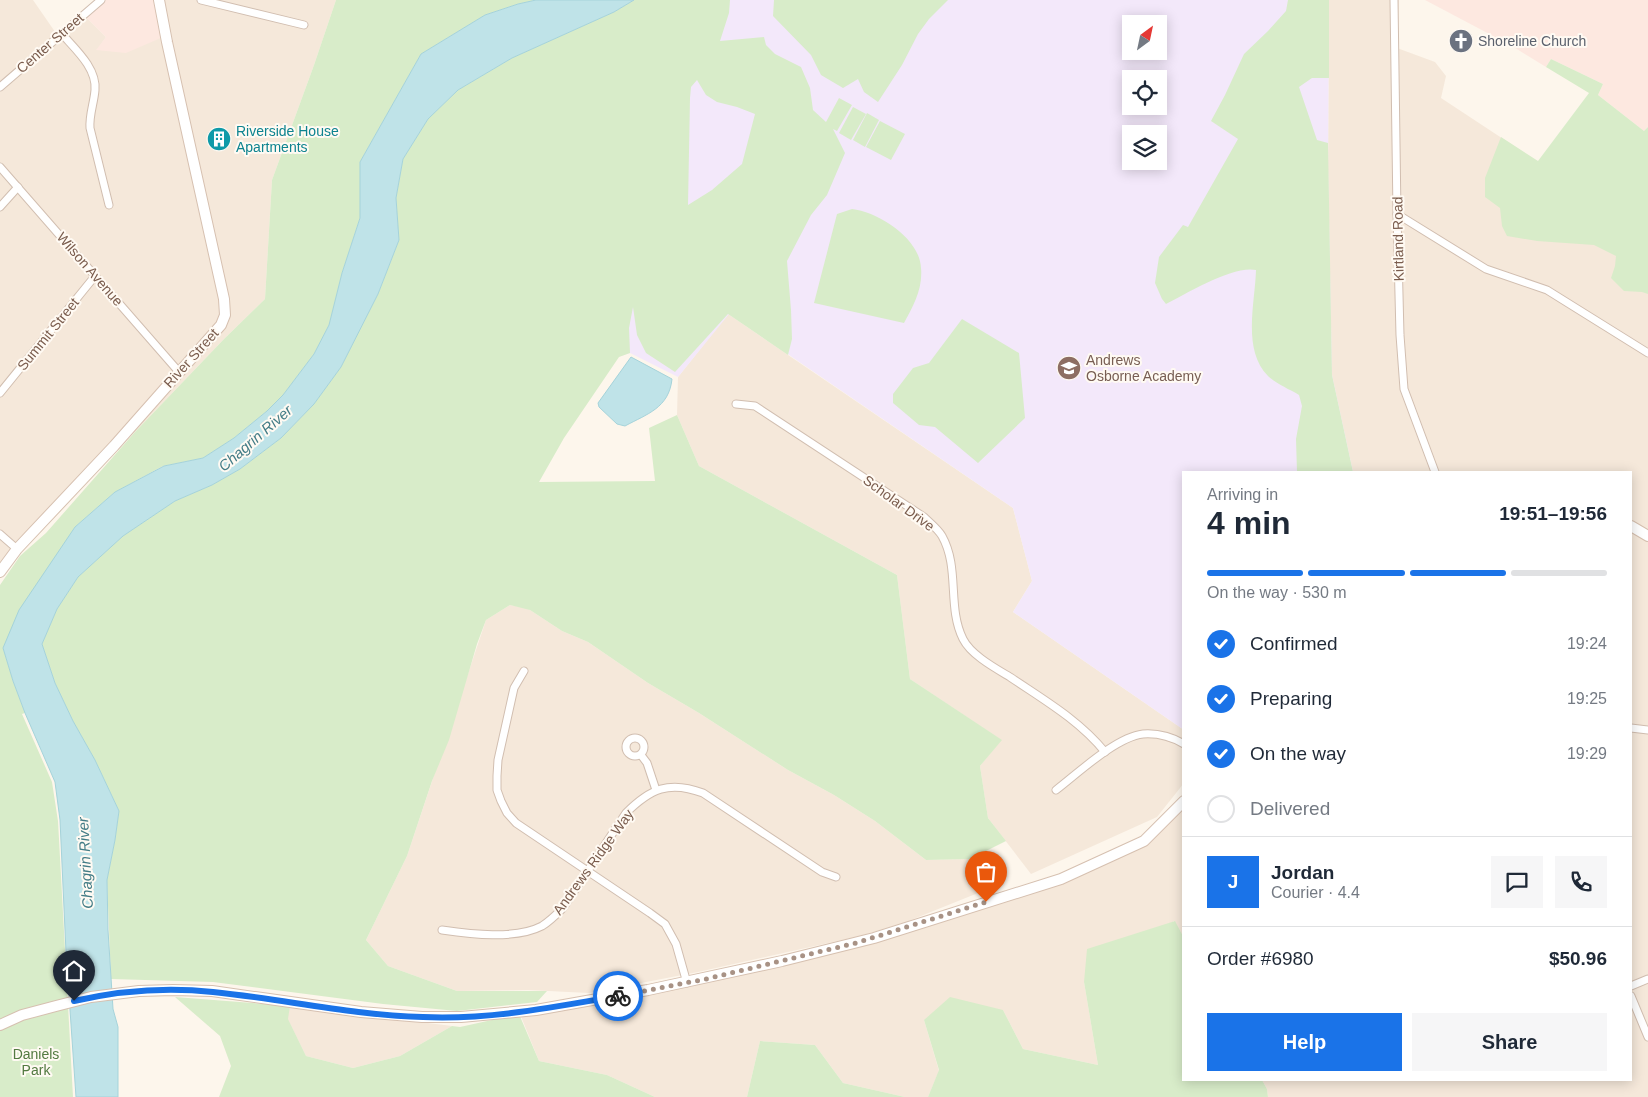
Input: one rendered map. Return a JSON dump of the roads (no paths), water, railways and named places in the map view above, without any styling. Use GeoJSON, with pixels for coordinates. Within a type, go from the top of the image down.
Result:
{"type":"FeatureCollection","features":[{"type":"Feature","properties":{"kind":"main road","name":"River Street"},"geometry":{"type":"LineString","coordinates":[[0,572],[18,549],[114,446],[221,325],[225,315],[224,299],[159,0]]}},
{"type":"Feature","properties":{"kind":"main road"},"geometry":{"type":"LineString","coordinates":[[1632,527],[1648,536]]}},
{"type":"Feature","properties":{"kind":"main road"},"geometry":{"type":"LineString","coordinates":[[0,1025],[22,1015],[91,997],[139,991],[212,991],[361,1012],[422,1017],[461,1017],[536,1010],[687,983],[874,938],[1061,879],[1144,840],[1182,803]]}},
{"type":"Feature","properties":{"kind":"street","name":"Center Street"},"geometry":{"type":"LineString","coordinates":[[0,87],[101,0]]}},
{"type":"Feature","properties":{"kind":"street"},"geometry":{"type":"LineString","coordinates":[[201,0],[304,25]]}},
{"type":"Feature","properties":{"kind":"street","name":"Kirtland Road"},"geometry":{"type":"LineString","coordinates":[[1394,0],[1400,335],[1404,389],[1435,471]]}},
{"type":"Feature","properties":{"kind":"street"},"geometry":{"type":"LineString","coordinates":[[62,34],[82,56],[92,72],[96,88],[89,120],[90,128],[109,205]]}},
{"type":"Feature","properties":{"kind":"street","name":"Wilson Avenue"},"geometry":{"type":"LineString","coordinates":[[0,167],[179,372]]}},
{"type":"Feature","properties":{"kind":"street"},"geometry":{"type":"LineString","coordinates":[[0,207],[18,187]]}},
{"type":"Feature","properties":{"kind":"street"},"geometry":{"type":"LineString","coordinates":[[1397,214],[1486,269],[1547,290],[1648,353]]}},
{"type":"Feature","properties":{"kind":"street","name":"Summit Street"},"geometry":{"type":"LineString","coordinates":[[0,393],[96,276]]}},
{"type":"Feature","properties":{"kind":"street","name":"Scholar Drive"},"geometry":{"type":"LineString","coordinates":[[736,404],[756,406],[924,517],[942,534],[949,551],[955,616],[964,641],[979,657],[1072,718],[1092,736],[1105,752]]}},
{"type":"Feature","properties":{"kind":"street"},"geometry":{"type":"LineString","coordinates":[[0,534],[18,549]]}},
{"type":"Feature","properties":{"kind":"street"},"geometry":{"type":"LineString","coordinates":[[524,671],[514,688],[498,760],[497,790],[500,801],[516,823],[664,924],[676,944],[687,983]]}},
{"type":"Feature","properties":{"kind":"street"},"geometry":{"type":"LineString","coordinates":[[1632,728],[1648,730]]}},
{"type":"Feature","properties":{"kind":"street"},"geometry":{"type":"LineString","coordinates":[[1056,790],[1105,752],[1124,741],[1142,734],[1162,735],[1182,743]]}},
{"type":"Feature","properties":{"kind":"street"},"geometry":{"type":"LineString","coordinates":[[641,755],[647,763],[656,790]]}},
{"type":"Feature","properties":{"kind":"street","name":"Andrews Ridge Way"},"geometry":{"type":"LineString","coordinates":[[442,930],[495,934],[525,931],[541,926],[563,908],[626,813],[639,800],[656,790],[686,788],[703,793],[822,872],[836,877]]}},
{"type":"Feature","properties":{"kind":"street"},"geometry":{"type":"LineString","coordinates":[[1632,986],[1648,979]]}},
{"type":"Feature","properties":{"kind":"street"},"geometry":{"type":"LineString","coordinates":[[1632,998],[1648,1037]]}},
{"type":"Feature","properties":{"kind":"water","name":"Chagrin River"},"geometry":{"type":"Polygon","coordinates":[[[536,0],[634,0],[614,12],[512,58],[458,90],[428,119],[403,159],[396,198],[399,240],[378,294],[341,367],[314,404],[281,438],[240,469],[212,485],[175,501],[123,536],[78,577],[57,609],[42,644],[55,683],[119,811],[107,880],[113,1009],[118,1027],[118,1097],[76,1097],[66,952],[60,820],[55,782],[25,713],[3,648],[19,610],[75,527],[115,492],[164,466],[203,458],[234,438],[283,395],[314,354],[329,325],[342,273],[360,218],[360,162],[421,54],[485,15],[536,0]]]}},
{"type":"Feature","properties":{"kind":"water"},"geometry":{"type":"Polygon","coordinates":[[[631,357],[672,379],[666,397],[656,409],[625,426],[617,424],[599,407],[598,403],[631,357]]]}},
{"type":"Feature","properties":{"kind":"place","name":"Shoreline Church"},"geometry":{"type":"Point","coordinates":[1461,41]}},
{"type":"Feature","properties":{"kind":"place","name":"Riverside House Apartments"},"geometry":{"type":"Point","coordinates":[219,139]}},
{"type":"Feature","properties":{"kind":"place","name":"Andrews Osborne Academy"},"geometry":{"type":"Point","coordinates":[1069,368]}},
{"type":"Feature","properties":{"kind":"park label","name":"Daniels Park"},"geometry":{"type":"Point","coordinates":[36,1062]}}]}
